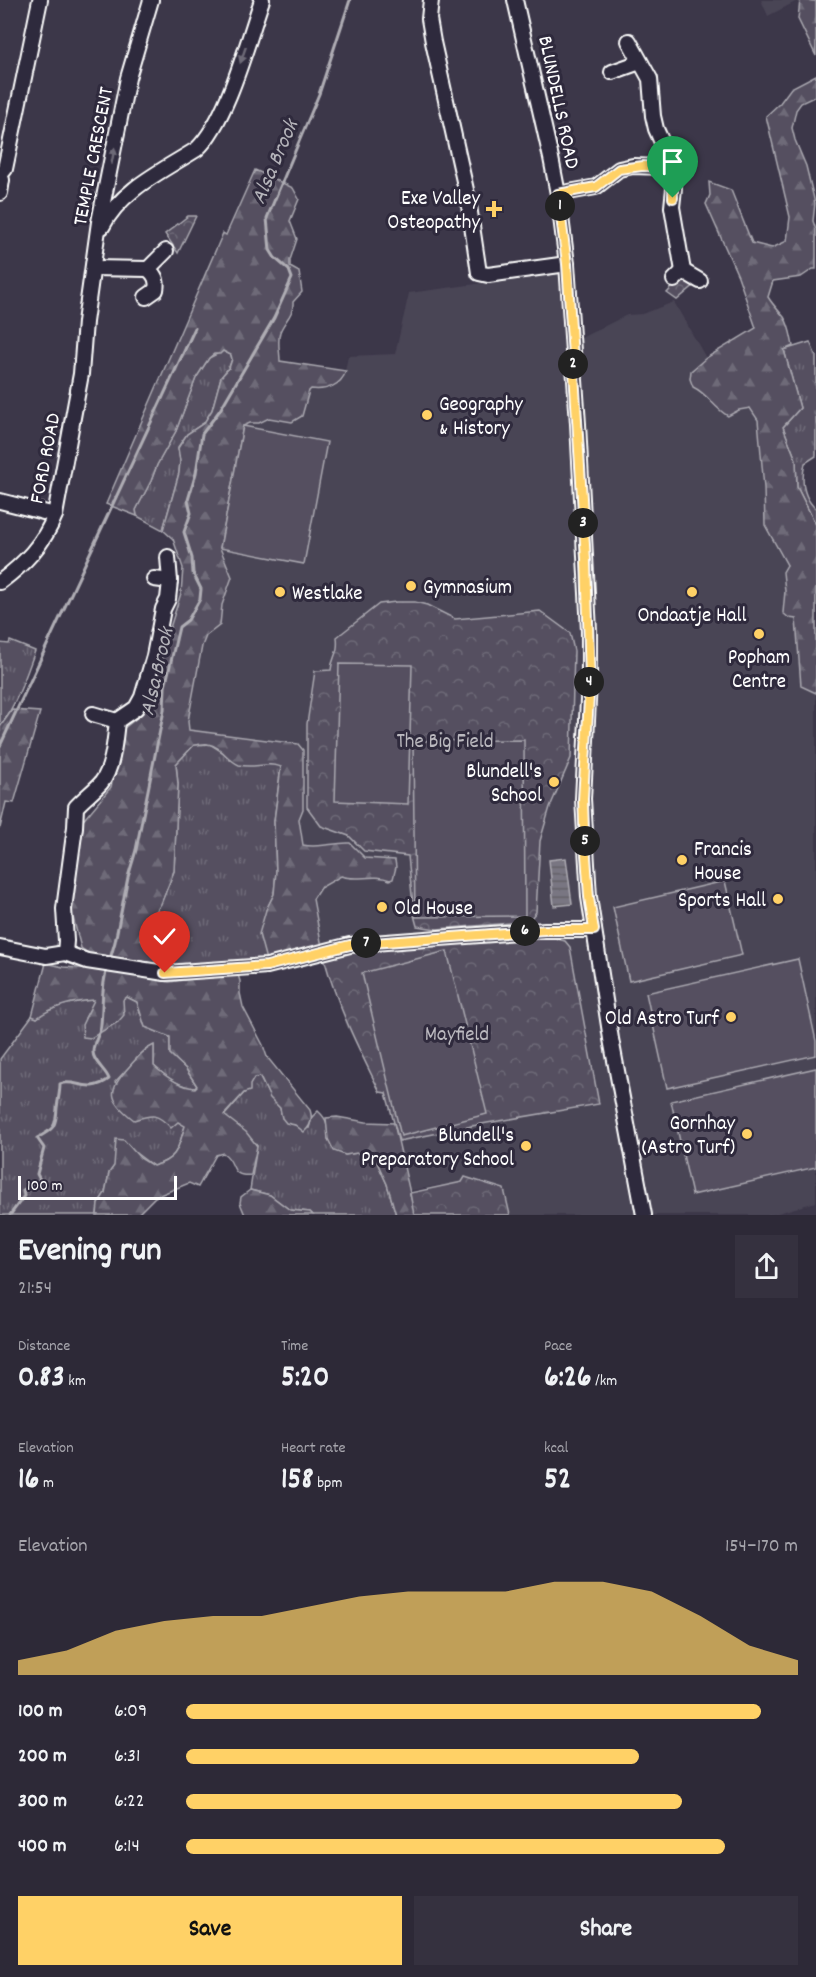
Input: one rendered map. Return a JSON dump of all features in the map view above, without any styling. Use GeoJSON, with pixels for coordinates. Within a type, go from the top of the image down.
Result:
{"type":"FeatureCollection","features":[{"type":"Feature","properties":{"kind":"street"},"geometry":{"type":"LineString","coordinates":[[0,193],[2,180],[0,176],[4,169],[40,0]]}},
{"type":"Feature","properties":{"kind":"street","name":"TEMPLE CRESCENT"},"geometry":{"type":"LineString","coordinates":[[86,322],[98,234],[128,78],[151,0]]}},
{"type":"Feature","properties":{"kind":"street"},"geometry":{"type":"LineString","coordinates":[[98,234],[107,217],[126,196],[205,142],[225,104],[262,0]]}},
{"type":"Feature","properties":{"kind":"street"},"geometry":{"type":"LineString","coordinates":[[431,0],[429,19],[433,42],[468,200],[478,269],[481,275],[562,265]]}},
{"type":"Feature","properties":{"kind":"street","name":"BLUNDELLS ROAD"},"geometry":{"type":"LineString","coordinates":[[515,0],[558,194],[588,619],[590,681],[583,799],[589,897],[611,1039],[644,1215]]}},
{"type":"Feature","properties":{"kind":"street"},"geometry":{"type":"LineString","coordinates":[[629,41],[650,79],[653,116],[665,149],[666,160],[662,167]]}},
{"type":"Feature","properties":{"kind":"street"},"geometry":{"type":"LineString","coordinates":[[612,72],[640,62]]}},
{"type":"Feature","properties":{"kind":"street"},"geometry":{"type":"LineString","coordinates":[[558,194],[596,187],[619,169],[633,166],[662,167],[673,179],[672,207],[679,275],[700,281]]}},
{"type":"Feature","properties":{"kind":"street"},"geometry":{"type":"LineString","coordinates":[[108,185],[112,193],[119,197],[126,196]]}},
{"type":"Feature","properties":{"kind":"street"},"geometry":{"type":"LineString","coordinates":[[148,269],[166,251]]}},
{"type":"Feature","properties":{"kind":"street"},"geometry":{"type":"LineString","coordinates":[[93,268],[148,269],[155,276],[157,284],[156,290],[146,297]]}},
{"type":"Feature","properties":{"kind":"street","name":"FORD ROAD"},"geometry":{"type":"LineString","coordinates":[[0,582],[29,558],[45,536],[54,515],[81,374],[86,322]]}},
{"type":"Feature","properties":{"kind":"street"},"geometry":{"type":"LineString","coordinates":[[0,501],[54,515]]}},
{"type":"Feature","properties":{"kind":"street"},"geometry":{"type":"LineString","coordinates":[[117,721],[136,708],[142,697],[154,656],[163,609],[168,599],[170,581],[168,557]]}},
{"type":"Feature","properties":{"kind":"street"},"geometry":{"type":"LineString","coordinates":[[154,579],[170,581]]}},
{"type":"Feature","properties":{"kind":"street"},"geometry":{"type":"LineString","coordinates":[[93,714],[117,721]]}},
{"type":"Feature","properties":{"kind":"street"},"geometry":{"type":"LineString","coordinates":[[65,953],[64,909],[76,807],[106,775],[116,740],[117,721]]}},
{"type":"Feature","properties":{"kind":"street"},"geometry":{"type":"LineString","coordinates":[[0,947],[46,956],[65,953],[87,961],[165,973],[267,966],[361,944],[545,930],[594,930]]}},
{"type":"Feature","properties":{"kind":"shaded area"},"geometry":{"type":"Polygon","coordinates":[[[761,0],[799,0],[768,16],[761,0]]]}},
{"type":"Feature","properties":{"kind":"shaded area","name":"Blundell's School"},"geometry":{"type":"Polygon","coordinates":[[[559,273],[563,340],[581,338],[627,315],[642,314],[674,302],[706,358],[756,328],[797,487],[816,525],[816,1202],[771,1215],[415,1215],[441,1185],[409,1191],[413,1215],[410,1215],[399,1141],[386,1093],[380,1092],[347,1027],[324,958],[179,729],[255,358],[345,371],[348,356],[395,354],[409,293],[559,273]]]}},
{"type":"Feature","properties":{"kind":"shaded area"},"geometry":{"type":"Polygon","coordinates":[[[566,858],[572,904],[554,906],[549,860],[566,858]]]}},
{"type":"Feature","properties":{"kind":"green space"},"geometry":{"type":"Polygon","coordinates":[[[800,0],[816,1],[816,56],[798,19],[800,0]]]}},
{"type":"Feature","properties":{"kind":"green space"},"geometry":{"type":"Polygon","coordinates":[[[816,75],[816,96],[801,103],[796,110],[792,128],[806,166],[815,203],[813,221],[816,230],[816,269],[801,277],[773,281],[768,297],[784,317],[791,335],[793,346],[784,350],[800,408],[783,427],[796,460],[797,487],[816,525],[816,693],[801,686],[796,619],[789,618],[783,613],[785,591],[783,572],[787,565],[765,525],[758,420],[750,408],[739,410],[728,416],[693,387],[690,379],[691,371],[706,358],[756,328],[738,276],[706,204],[710,195],[709,182],[731,190],[752,243],[772,248],[787,241],[790,217],[766,116],[791,88],[816,75]]]}},
{"type":"Feature","properties":{"kind":"green space"},"geometry":{"type":"Polygon","coordinates":[[[255,170],[293,188],[299,199],[290,221],[297,239],[290,267],[299,272],[302,292],[293,302],[290,314],[280,332],[280,361],[346,371],[337,384],[322,389],[311,389],[302,416],[292,422],[269,418],[259,423],[243,426],[220,548],[232,577],[222,605],[220,625],[206,636],[202,646],[188,721],[189,730],[298,744],[303,750],[303,809],[299,819],[303,845],[350,843],[365,858],[395,860],[396,867],[393,879],[390,880],[377,877],[347,878],[341,876],[320,888],[313,899],[322,947],[266,960],[259,934],[266,910],[274,894],[276,871],[274,821],[281,767],[239,765],[213,745],[194,745],[176,764],[178,784],[174,871],[161,904],[143,931],[141,940],[159,966],[94,957],[81,948],[70,906],[81,823],[111,787],[123,729],[143,713],[181,593],[183,568],[173,539],[163,530],[179,473],[178,448],[187,434],[204,423],[212,410],[221,377],[229,368],[231,355],[223,351],[220,354],[214,354],[196,378],[176,431],[136,510],[137,516],[106,504],[223,233],[226,235],[255,170]]]}},
{"type":"Feature","properties":{"kind":"green space"},"geometry":{"type":"Polygon","coordinates":[[[188,216],[196,216],[178,253],[165,234],[188,216]]]}},
{"type":"Feature","properties":{"kind":"green space"},"geometry":{"type":"Polygon","coordinates":[[[690,277],[697,283],[677,300],[667,293],[679,280],[690,277]]]}},
{"type":"Feature","properties":{"kind":"green space"},"geometry":{"type":"Polygon","coordinates":[[[810,342],[816,356],[816,456],[805,463],[803,482],[808,499],[816,509],[816,525],[797,487],[796,460],[783,427],[800,408],[784,350],[810,342]]]}},
{"type":"Feature","properties":{"kind":"green space"},"geometry":{"type":"Polygon","coordinates":[[[223,351],[231,355],[232,359],[221,377],[212,410],[204,423],[187,434],[178,447],[179,473],[163,530],[137,516],[136,510],[176,431],[196,378],[209,358],[223,351]]]}},
{"type":"Feature","properties":{"kind":"green space"},"geometry":{"type":"Polygon","coordinates":[[[243,426],[327,442],[304,564],[220,548],[243,426]]]}},
{"type":"Feature","properties":{"kind":"green space","name":"The Big Field"},"geometry":{"type":"Polygon","coordinates":[[[415,602],[427,605],[455,619],[540,611],[570,633],[574,651],[571,758],[550,807],[540,841],[536,912],[522,922],[437,929],[417,926],[408,856],[364,851],[349,836],[321,826],[307,807],[307,724],[315,671],[331,670],[337,648],[337,637],[379,604],[415,602]]]}},
{"type":"Feature","properties":{"kind":"green space"},"geometry":{"type":"Polygon","coordinates":[[[10,641],[35,651],[16,700],[0,727],[0,643],[9,644],[10,641]]]}},
{"type":"Feature","properties":{"kind":"green space"},"geometry":{"type":"Polygon","coordinates":[[[339,664],[412,665],[408,804],[335,801],[339,664]]]}},
{"type":"Feature","properties":{"kind":"green space"},"geometry":{"type":"Polygon","coordinates":[[[12,710],[40,712],[14,803],[6,802],[0,828],[0,727],[12,710]]]}},
{"type":"Feature","properties":{"kind":"green space"},"geometry":{"type":"Polygon","coordinates":[[[524,740],[525,916],[415,917],[413,741],[524,740]]]}},
{"type":"Feature","properties":{"kind":"green space"},"geometry":{"type":"Polygon","coordinates":[[[210,744],[230,760],[281,766],[274,821],[276,871],[274,894],[266,910],[266,960],[159,966],[141,940],[143,931],[161,903],[174,871],[178,784],[176,764],[194,745],[210,744]]]}},
{"type":"Feature","properties":{"kind":"green space"},"geometry":{"type":"Polygon","coordinates":[[[725,881],[742,955],[629,981],[613,907],[725,881]]]}},
{"type":"Feature","properties":{"kind":"green space","name":"Mayfield"},"geometry":{"type":"Polygon","coordinates":[[[544,935],[565,941],[570,947],[599,1104],[399,1141],[386,1093],[380,1092],[356,1043],[335,993],[324,958],[352,950],[544,935]]]}},
{"type":"Feature","properties":{"kind":"green space"},"geometry":{"type":"Polygon","coordinates":[[[447,951],[487,1114],[401,1136],[362,973],[447,951]]]}},
{"type":"Feature","properties":{"kind":"green space","name":"Old Astro Turf"},"geometry":{"type":"Polygon","coordinates":[[[798,959],[816,1041],[816,1055],[667,1088],[646,993],[798,959]]]}},
{"type":"Feature","properties":{"kind":"green space"},"geometry":{"type":"Polygon","coordinates":[[[46,963],[63,967],[112,970],[169,982],[238,975],[243,1007],[267,1057],[310,1110],[311,1122],[308,1127],[304,1132],[295,1125],[286,1123],[282,1118],[280,1108],[270,1098],[260,1077],[254,1078],[250,1091],[244,1093],[224,1115],[246,1132],[257,1146],[251,1175],[236,1172],[228,1157],[223,1153],[216,1155],[198,1187],[189,1183],[155,1197],[137,1215],[97,1215],[98,1204],[105,1193],[109,1173],[114,1166],[116,1139],[124,1140],[140,1158],[153,1166],[168,1160],[176,1152],[185,1126],[178,1122],[171,1128],[154,1116],[134,1120],[125,1113],[113,1095],[122,1075],[140,1055],[154,1045],[154,1066],[178,1083],[195,1088],[197,1086],[186,1069],[170,1054],[170,1037],[145,1027],[137,1002],[127,997],[123,1000],[124,1015],[118,1022],[91,1038],[83,1037],[82,1025],[94,1000],[64,1005],[37,1018],[32,1016],[46,963]]]}},
{"type":"Feature","properties":{"kind":"green space"},"geometry":{"type":"Polygon","coordinates":[[[127,997],[137,1002],[145,1027],[170,1037],[170,1054],[186,1069],[197,1086],[195,1088],[178,1083],[154,1066],[154,1046],[145,1050],[115,1082],[151,1115],[178,1121],[185,1126],[176,1152],[168,1160],[153,1166],[133,1151],[114,1166],[109,1173],[105,1193],[98,1204],[97,1215],[0,1215],[0,1059],[32,1016],[37,1018],[64,1005],[95,1000],[85,1018],[111,1025],[118,1022],[123,1000],[127,997]]]}},
{"type":"Feature","properties":{"kind":"green space","name":"Gornhay (Astro Turf)"},"geometry":{"type":"Polygon","coordinates":[[[816,1068],[816,1167],[692,1195],[671,1101],[816,1068]]]}},
{"type":"Feature","properties":{"kind":"green space"},"geometry":{"type":"Polygon","coordinates":[[[259,1076],[270,1097],[280,1108],[282,1118],[295,1125],[309,1128],[312,1117],[318,1111],[327,1123],[328,1139],[345,1155],[357,1153],[376,1160],[387,1184],[396,1215],[313,1215],[310,1212],[290,1210],[270,1195],[250,1190],[257,1146],[245,1132],[224,1116],[254,1078],[259,1076]]]}},
{"type":"Feature","properties":{"kind":"green space"},"geometry":{"type":"Polygon","coordinates":[[[337,1117],[366,1122],[394,1123],[415,1215],[396,1215],[387,1184],[376,1160],[357,1153],[345,1155],[334,1151],[328,1139],[326,1118],[337,1117]]]}},
{"type":"Feature","properties":{"kind":"green space"},"geometry":{"type":"Polygon","coordinates":[[[465,1177],[504,1189],[510,1215],[414,1215],[410,1193],[462,1182],[465,1177]]]}},
{"type":"Feature","properties":{"kind":"green space"},"geometry":{"type":"Polygon","coordinates":[[[250,1190],[270,1195],[290,1210],[310,1212],[313,1215],[245,1215],[240,1203],[241,1197],[250,1190]]]}},
{"type":"Feature","properties":{"kind":"waterway","name":"Alsa Brook"},"geometry":{"type":"LineString","coordinates":[[110,959],[136,850],[164,710],[165,687],[179,627],[188,620],[200,599],[201,589],[193,573],[192,558],[184,532],[191,513],[188,500],[196,473],[202,434],[220,410],[274,318],[292,278],[289,270],[275,258],[270,250],[267,218],[319,94],[350,0]]}},
{"type":"Feature","properties":{"kind":"waterway"},"geometry":{"type":"LineString","coordinates":[[0,746],[195,328]]}},
{"type":"Feature","properties":{"kind":"waterway","name":"Alsa Brook"},"geometry":{"type":"LineString","coordinates":[[10,1215],[24,1196],[23,1190],[40,1180],[37,1174],[44,1148],[37,1138],[51,1130],[55,1123],[60,1084],[94,1086],[109,1079],[93,1055],[94,1044],[101,1028],[103,989],[107,968]]}},
{"type":"Feature","properties":{"kind":"place","name":"Exe Valley Osteopathy"},"geometry":{"type":"Point","coordinates":[494,209]}},
{"type":"Feature","properties":{"kind":"place","name":"Geography & History"},"geometry":{"type":"Point","coordinates":[427,415]}},
{"type":"Feature","properties":{"kind":"place","name":"Gymnasium"},"geometry":{"type":"Point","coordinates":[411,586]}},
{"type":"Feature","properties":{"kind":"place","name":"Westlake"},"geometry":{"type":"Point","coordinates":[280,592]}},
{"type":"Feature","properties":{"kind":"place","name":"Ondaatje Hall"},"geometry":{"type":"Point","coordinates":[692,592]}},
{"type":"Feature","properties":{"kind":"place","name":"Popham Centre"},"geometry":{"type":"Point","coordinates":[759,634]}},
{"type":"Feature","properties":{"kind":"place","name":"Blundell's School"},"geometry":{"type":"Point","coordinates":[554,782]}},
{"type":"Feature","properties":{"kind":"place","name":"Francis House"},"geometry":{"type":"Point","coordinates":[682,860]}},
{"type":"Feature","properties":{"kind":"place","name":"Sports Hall"},"geometry":{"type":"Point","coordinates":[778,899]}},
{"type":"Feature","properties":{"kind":"place","name":"Old House"},"geometry":{"type":"Point","coordinates":[382,907]}},
{"type":"Feature","properties":{"kind":"place","name":"Old Astro Turf"},"geometry":{"type":"Point","coordinates":[731,1017]}},
{"type":"Feature","properties":{"kind":"place","name":"Gornhay (Astro Turf)"},"geometry":{"type":"Point","coordinates":[747,1134]}},
{"type":"Feature","properties":{"kind":"place","name":"Blundell's Preparatory School"},"geometry":{"type":"Point","coordinates":[526,1146]}},
{"type":"Feature","properties":{"kind":"route"},"geometry":{"type":"LineString","coordinates":[[165,973],[267,966],[350,945],[545,930],[594,930],[589,897],[583,799],[590,681],[586,560],[567,264],[558,194],[596,187],[619,169],[643,166],[662,167],[668,172],[673,179],[673,198]]}}]}
